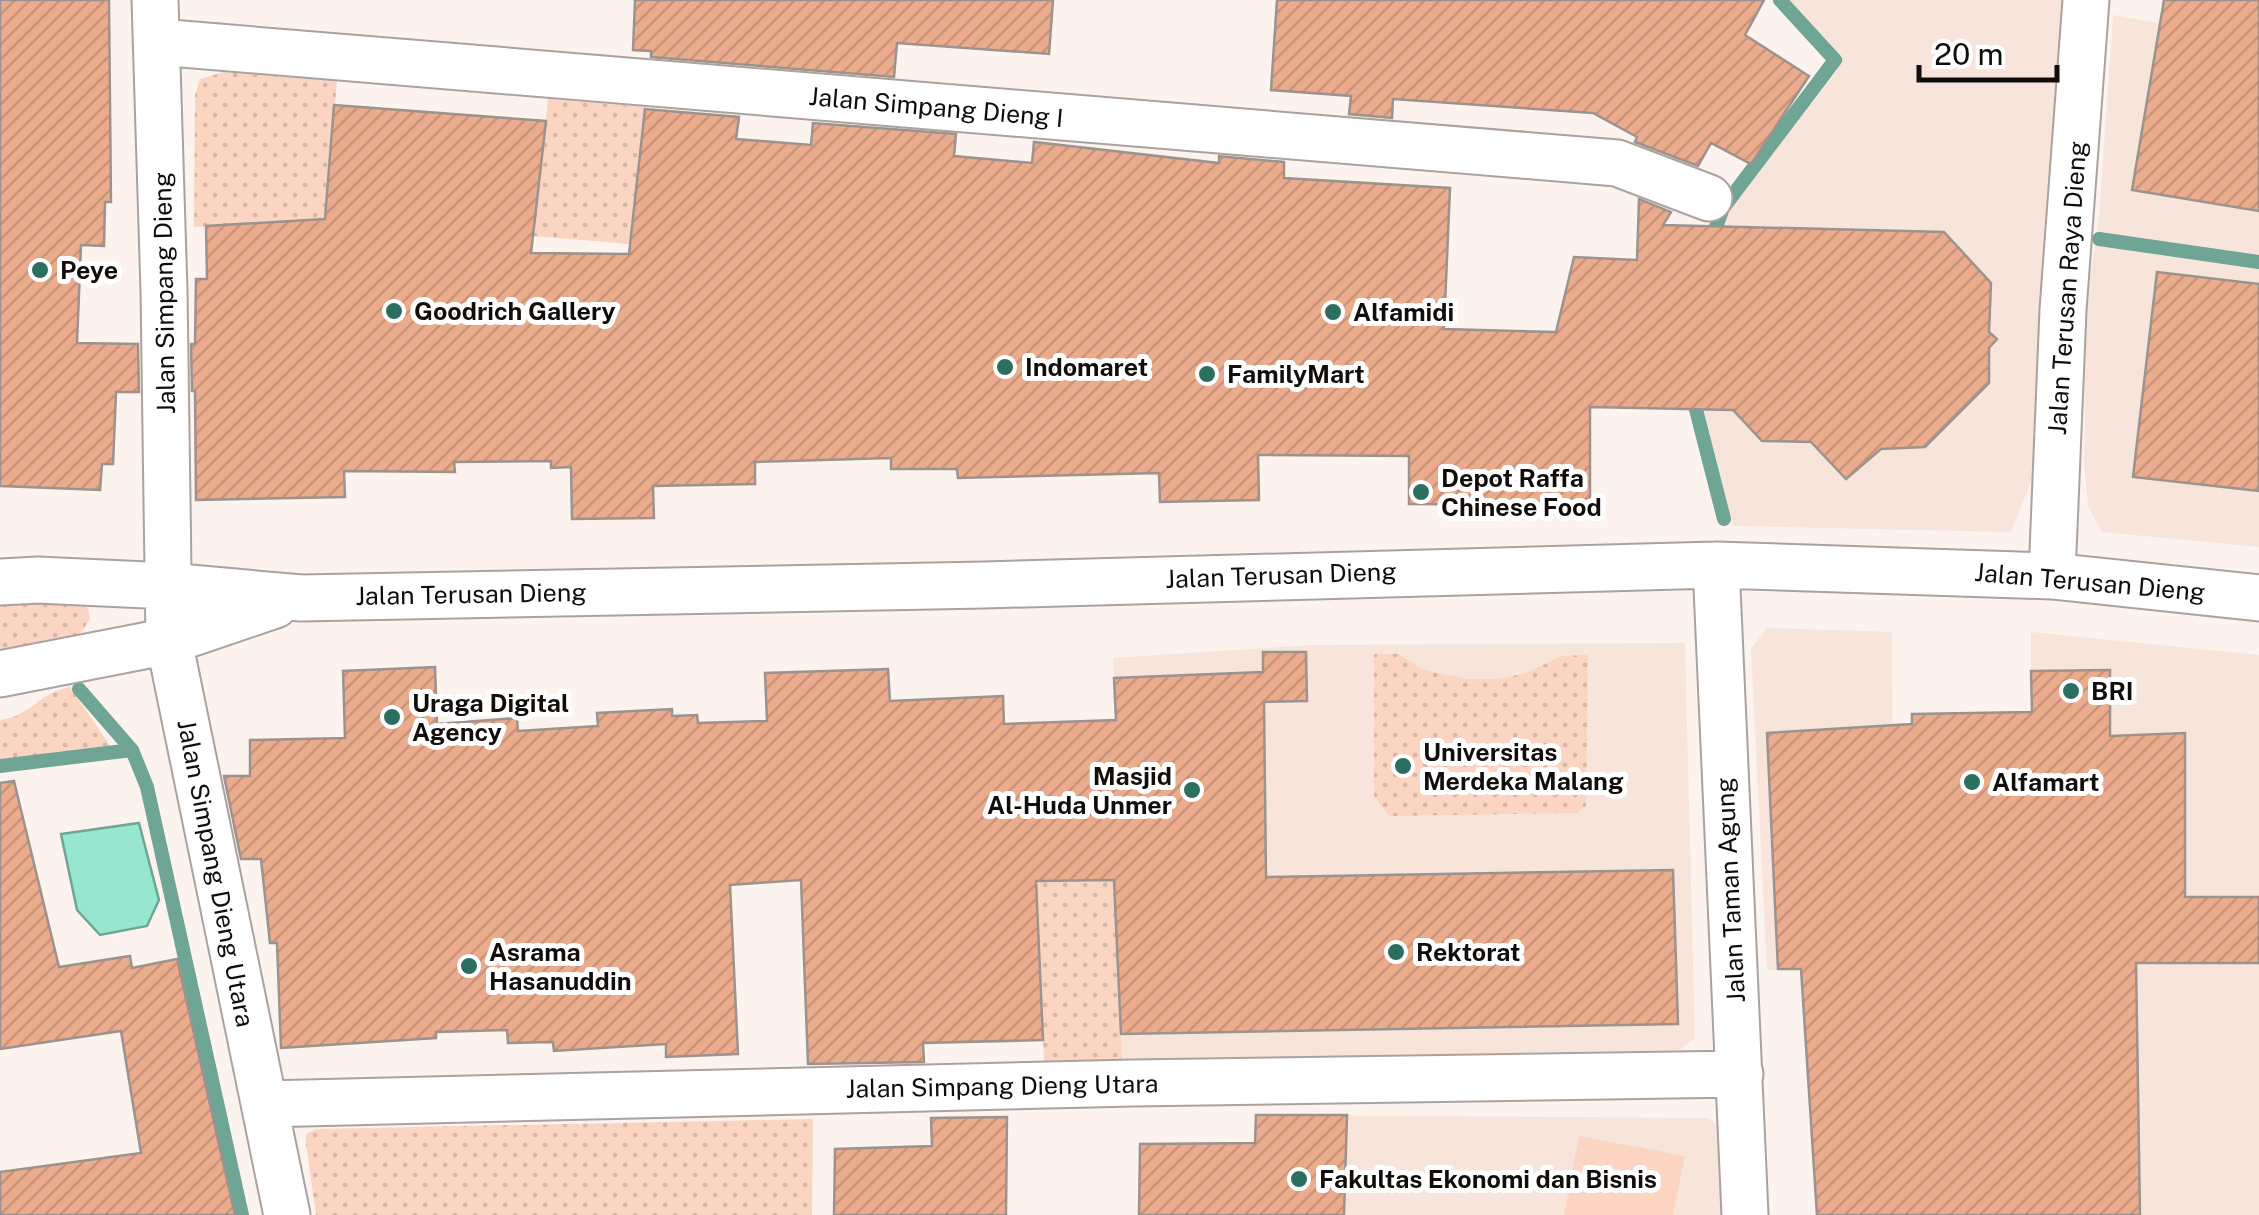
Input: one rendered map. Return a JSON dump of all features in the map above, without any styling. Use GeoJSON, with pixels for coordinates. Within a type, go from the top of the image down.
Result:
{"type":"FeatureCollection","features":[{"type":"Feature","properties":{"kind":"street","name":"Jalan Terusan Raya Dieng"},"geometry":{"type":"LineString","coordinates":[[2052,576],[2064,310],[2086,0]]}},
{"type":"Feature","properties":{"kind":"street","name":"Jalan Simpang Dieng I"},"geometry":{"type":"LineString","coordinates":[[157,21],[1617,163],[1709,198]]}},
{"type":"Feature","properties":{"kind":"street","name":"Jalan Simpang Dieng"},"geometry":{"type":"LineString","coordinates":[[157,21],[170,641]]}},
{"type":"Feature","properties":{"kind":"street","name":"Jalan Terusan Dieng"},"geometry":{"type":"LineString","coordinates":[[0,582],[168,586],[301,598],[1716,565],[2052,576],[2259,598]]}},
{"type":"Feature","properties":{"kind":"street","name":"Jalan Taman Agung"},"geometry":{"type":"LineString","coordinates":[[1716,565],[1746,1215]]}},
{"type":"Feature","properties":{"kind":"street","name":"Jalan Terusan Dieng"},"geometry":{"type":"LineString","coordinates":[[0,674],[170,641],[247,612],[301,598]]}},
{"type":"Feature","properties":{"kind":"street","name":"Jalan Simpang Dieng Utara"},"geometry":{"type":"LineString","coordinates":[[170,641],[287,1215]]}},
{"type":"Feature","properties":{"kind":"street","name":"Jalan Simpang Dieng Utara"},"geometry":{"type":"LineString","coordinates":[[264,1104],[1133,1083],[1740,1074]]}},
{"type":"Feature","properties":{"kind":"shaded area"},"geometry":{"type":"Polygon","coordinates":[[[1772,0],[2072,0],[2033,477],[2011,532],[1733,526],[1701,414],[1686,338],[1695,289],[1729,208],[1837,71],[1772,0]]]}},
{"type":"Feature","properties":{"kind":"shaded area"},"geometry":{"type":"Polygon","coordinates":[[[2113,15],[2259,40],[2259,547],[2102,532],[2088,506],[2084,462],[2086,307],[2099,216],[2113,15]]]}},
{"type":"Feature","properties":{"kind":"shaded area"},"geometry":{"type":"Polygon","coordinates":[[[224,72],[337,81],[325,219],[194,227],[195,95],[200,79],[224,72]]]}},
{"type":"Feature","properties":{"kind":"shaded area"},"geometry":{"type":"Polygon","coordinates":[[[548,99],[645,107],[630,244],[533,236],[548,99]]]}},
{"type":"Feature","properties":{"kind":"shaded area"},"geometry":{"type":"Polygon","coordinates":[[[0,596],[77,598],[88,608],[90,619],[79,636],[0,658],[0,596]]]}},
{"type":"Feature","properties":{"kind":"shaded area"},"geometry":{"type":"Polygon","coordinates":[[[1767,628],[1892,632],[1893,831],[2031,829],[2031,632],[2259,655],[2259,1215],[2034,1215],[1972,965],[1767,970],[1751,649],[1767,628]]]}},
{"type":"Feature","properties":{"kind":"shaded area","name":"Universitas Merdeka Malang"},"geometry":{"type":"Polygon","coordinates":[[[1685,643],[1695,1038],[1680,1050],[1122,1060],[1114,880],[1123,879],[1113,658],[1312,645],[1685,643]]]}},
{"type":"Feature","properties":{"kind":"shaded area"},"geometry":{"type":"Polygon","coordinates":[[[1374,654],[1398,654],[1422,669],[1465,679],[1498,679],[1527,673],[1561,656],[1588,655],[1586,806],[1577,813],[1389,816],[1374,796],[1374,654]]]}},
{"type":"Feature","properties":{"kind":"shaded area"},"geometry":{"type":"Polygon","coordinates":[[[70,687],[111,747],[0,760],[0,720],[20,714],[50,694],[70,687]]]}},
{"type":"Feature","properties":{"kind":"shaded area"},"geometry":{"type":"Polygon","coordinates":[[[139,823],[159,900],[147,926],[100,935],[77,910],[61,834],[139,823]]]}},
{"type":"Feature","properties":{"kind":"shaded area"},"geometry":{"type":"Polygon","coordinates":[[[1114,880],[1122,1060],[1044,1061],[1036,881],[1114,880]]]}},
{"type":"Feature","properties":{"kind":"shaded area"},"geometry":{"type":"Polygon","coordinates":[[[1256,1115],[1708,1118],[1721,1128],[1724,1215],[1252,1215],[1256,1115]]]}},
{"type":"Feature","properties":{"kind":"shaded area"},"geometry":{"type":"Polygon","coordinates":[[[813,1119],[812,1215],[316,1215],[306,1144],[306,1134],[316,1129],[813,1119]]]}},
{"type":"Feature","properties":{"kind":"shaded area"},"geometry":{"type":"Polygon","coordinates":[[[1579,1136],[1685,1156],[1673,1215],[1564,1215],[1579,1136]]]}},
{"type":"Feature","properties":{"kind":"building"},"geometry":{"type":"Polygon","coordinates":[[[0,0],[109,0],[111,202],[105,202],[104,246],[81,245],[77,343],[138,344],[139,392],[116,392],[113,464],[102,464],[100,490],[0,486],[0,0]]]}},
{"type":"Feature","properties":{"kind":"building"},"geometry":{"type":"Polygon","coordinates":[[[635,0],[1053,0],[1049,54],[897,43],[894,77],[651,57],[651,51],[633,50],[635,0]]]}},
{"type":"Feature","properties":{"kind":"building"},"geometry":{"type":"Polygon","coordinates":[[[1277,0],[1764,0],[1745,35],[1809,76],[1751,164],[1711,143],[1698,166],[1635,142],[1637,137],[1593,113],[1393,99],[1392,118],[1349,114],[1351,96],[1271,90],[1277,0]]]}},
{"type":"Feature","properties":{"kind":"building"},"geometry":{"type":"Polygon","coordinates":[[[2164,0],[2259,0],[2259,211],[2132,190],[2164,0]]]}},
{"type":"Feature","properties":{"kind":"building"},"geometry":{"type":"Polygon","coordinates":[[[334,105],[546,121],[531,253],[629,254],[645,109],[739,117],[736,139],[811,145],[813,123],[956,134],[954,156],[1032,163],[1034,142],[1219,163],[1219,156],[1284,162],[1284,178],[1450,188],[1444,329],[1556,332],[1574,257],[1637,260],[1639,199],[1671,212],[1663,225],[1944,232],[1991,283],[1989,332],[1997,339],[1989,348],[1989,383],[1925,447],[1881,449],[1846,479],[1811,442],[1762,441],[1733,410],[1590,407],[1590,505],[1409,504],[1409,456],[1258,455],[1259,500],[1160,502],[1159,473],[958,478],[957,469],[891,469],[891,458],[755,462],[755,484],[653,486],[654,518],[572,519],[571,467],[551,468],[551,461],[454,462],[455,472],[344,471],[345,497],[196,500],[191,344],[195,344],[196,279],[207,279],[206,226],[325,219],[334,105]]]}},
{"type":"Feature","properties":{"kind":"building"},"geometry":{"type":"Polygon","coordinates":[[[2157,272],[2259,284],[2259,491],[2133,477],[2157,272]]]}},
{"type":"Feature","properties":{"kind":"building"},"geometry":{"type":"Polygon","coordinates":[[[1263,652],[1306,652],[1307,701],[1264,702],[1266,877],[1673,870],[1678,1024],[1121,1034],[1114,880],[1036,881],[1043,1040],[923,1043],[924,1062],[808,1064],[801,880],[730,885],[738,1054],[666,1057],[666,1044],[554,1051],[553,1042],[508,1043],[507,1030],[436,1032],[436,1038],[281,1048],[277,943],[270,943],[261,859],[241,859],[224,776],[250,776],[250,740],[345,738],[343,671],[435,667],[437,724],[517,718],[518,731],[598,726],[597,713],[672,709],[672,716],[697,715],[698,723],[767,721],[765,673],[888,669],[890,701],[1003,696],[1004,724],[1116,720],[1114,678],[1263,672],[1263,652]]]}},
{"type":"Feature","properties":{"kind":"building"},"geometry":{"type":"Polygon","coordinates":[[[2110,670],[2110,736],[2185,733],[2185,897],[2259,897],[2259,963],[2136,963],[2140,1215],[1817,1215],[1801,969],[1778,969],[1767,733],[1912,724],[1912,714],[2032,712],[2031,671],[2110,670]]]}},
{"type":"Feature","properties":{"kind":"building"},"geometry":{"type":"Polygon","coordinates":[[[14,781],[59,967],[130,956],[132,968],[177,959],[235,1215],[0,1215],[0,1172],[141,1153],[121,1031],[0,1049],[0,783],[14,781]]]}},
{"type":"Feature","properties":{"kind":"building"},"geometry":{"type":"Polygon","coordinates":[[[1256,1115],[1347,1115],[1344,1215],[1139,1215],[1140,1144],[1255,1143],[1256,1115]]]}},
{"type":"Feature","properties":{"kind":"building"},"geometry":{"type":"Polygon","coordinates":[[[1007,1117],[1006,1215],[834,1215],[835,1149],[932,1146],[931,1118],[1007,1117]]]}},
{"type":"Feature","properties":{"kind":"waterway"},"geometry":{"type":"LineString","coordinates":[[1710,243],[1723,208],[1835,60],[1780,0]]}},
{"type":"Feature","properties":{"kind":"waterway"},"geometry":{"type":"LineString","coordinates":[[2099,239],[2259,262]]}},
{"type":"Feature","properties":{"kind":"waterway"},"geometry":{"type":"LineString","coordinates":[[1692,394],[1724,519]]}},
{"type":"Feature","properties":{"kind":"waterway"},"geometry":{"type":"LineString","coordinates":[[79,689],[132,750],[147,787],[242,1215]]}},
{"type":"Feature","properties":{"kind":"waterway"},"geometry":{"type":"LineString","coordinates":[[0,766],[132,750]]}},
{"type":"Feature","properties":{"kind":"place","name":"Peye"},"geometry":{"type":"Point","coordinates":[40,270]}},
{"type":"Feature","properties":{"kind":"place","name":"Goodrich Gallery"},"geometry":{"type":"Point","coordinates":[394,311]}},
{"type":"Feature","properties":{"kind":"place","name":"Alfamidi"},"geometry":{"type":"Point","coordinates":[1333,312]}},
{"type":"Feature","properties":{"kind":"place","name":"Indomaret"},"geometry":{"type":"Point","coordinates":[1005,367]}},
{"type":"Feature","properties":{"kind":"place","name":"FamilyMart"},"geometry":{"type":"Point","coordinates":[1207,374]}},
{"type":"Feature","properties":{"kind":"place","name":"Depot Raffa Chinese Food"},"geometry":{"type":"Point","coordinates":[1421,492]}},
{"type":"Feature","properties":{"kind":"place","name":"BRI"},"geometry":{"type":"Point","coordinates":[2071,691]}},
{"type":"Feature","properties":{"kind":"place","name":"Uraga Digital Agency"},"geometry":{"type":"Point","coordinates":[392,717]}},
{"type":"Feature","properties":{"kind":"place","name":"Universitas Merdeka Malang"},"geometry":{"type":"Point","coordinates":[1403,766]}},
{"type":"Feature","properties":{"kind":"place","name":"Alfamart"},"geometry":{"type":"Point","coordinates":[1972,782]}},
{"type":"Feature","properties":{"kind":"place","name":"Masjid Al-Huda Unmer"},"geometry":{"type":"Point","coordinates":[1192,790]}},
{"type":"Feature","properties":{"kind":"place","name":"Rektorat"},"geometry":{"type":"Point","coordinates":[1396,952]}},
{"type":"Feature","properties":{"kind":"place","name":"Asrama Hasanuddin"},"geometry":{"type":"Point","coordinates":[469,966]}},
{"type":"Feature","properties":{"kind":"place","name":"Fakultas Ekonomi dan Bisnis"},"geometry":{"type":"Point","coordinates":[1299,1179]}}]}
